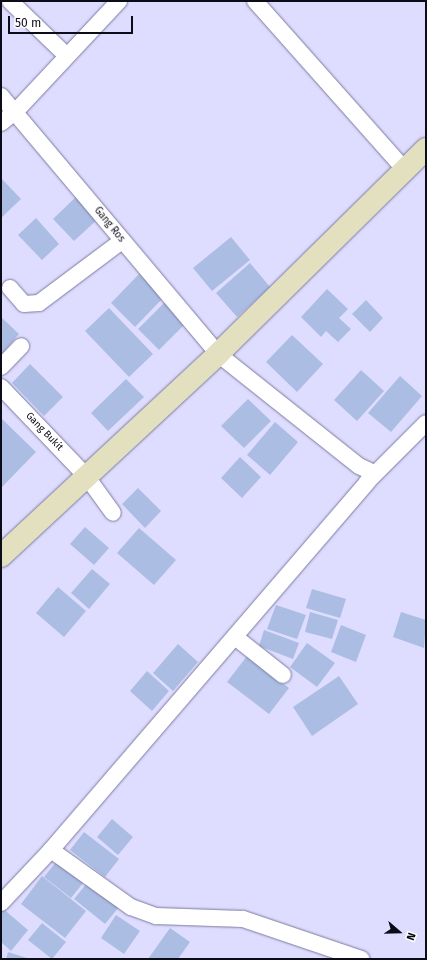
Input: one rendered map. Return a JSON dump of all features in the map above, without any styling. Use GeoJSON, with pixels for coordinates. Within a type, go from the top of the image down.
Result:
{"type":"FeatureCollection","features":[{"type":"Feature","properties":{"kind":"street"},"geometry":{"type":"LineString","coordinates":[[10,1],[66,55]]}},
{"type":"Feature","properties":{"kind":"street"},"geometry":{"type":"LineString","coordinates":[[1,123],[16,111],[66,55],[119,1]]}},
{"type":"Feature","properties":{"kind":"street"},"geometry":{"type":"LineString","coordinates":[[255,1],[405,170]]}},
{"type":"Feature","properties":{"kind":"street","name":"Gang Ros"},"geometry":{"type":"LineString","coordinates":[[1,96],[16,111],[122,241],[218,354],[359,466],[374,473]]}},
{"type":"Feature","properties":{"kind":"street"},"geometry":{"type":"LineString","coordinates":[[1,556],[218,354],[426,149]]}},
{"type":"Feature","properties":{"kind":"street"},"geometry":{"type":"LineString","coordinates":[[10,288],[24,304],[40,303],[122,241]]}},
{"type":"Feature","properties":{"kind":"street"},"geometry":{"type":"LineString","coordinates":[[1,367],[21,346]]}},
{"type":"Feature","properties":{"kind":"street","name":"Gang Bukit"},"geometry":{"type":"LineString","coordinates":[[1,387],[87,477],[113,513]]}},
{"type":"Feature","properties":{"kind":"street"},"geometry":{"type":"LineString","coordinates":[[1,903],[51,850],[374,473],[426,423]]}},
{"type":"Feature","properties":{"kind":"street"},"geometry":{"type":"LineString","coordinates":[[235,637],[283,675]]}},
{"type":"Feature","properties":{"kind":"street"},"geometry":{"type":"LineString","coordinates":[[51,850],[131,907],[156,916],[243,919],[361,959]]}},
{"type":"Feature","properties":{"kind":"building"},"geometry":{"type":"Polygon","coordinates":[[[1,178],[21,199],[1,218],[1,178]]]}},
{"type":"Feature","properties":{"kind":"building"},"geometry":{"type":"Polygon","coordinates":[[[79,194],[100,217],[74,241],[53,219],[79,194]]]}},
{"type":"Feature","properties":{"kind":"building"},"geometry":{"type":"Polygon","coordinates":[[[36,218],[59,244],[42,260],[18,235],[36,218]]]}},
{"type":"Feature","properties":{"kind":"building"},"geometry":{"type":"Polygon","coordinates":[[[231,237],[250,260],[212,291],[193,268],[231,237]]]}},
{"type":"Feature","properties":{"kind":"building"},"geometry":{"type":"Polygon","coordinates":[[[250,263],[270,287],[237,317],[216,293],[250,263]]]}},
{"type":"Feature","properties":{"kind":"building"},"geometry":{"type":"Polygon","coordinates":[[[139,274],[163,298],[135,327],[111,303],[139,274]]]}},
{"type":"Feature","properties":{"kind":"building"},"geometry":{"type":"Polygon","coordinates":[[[327,289],[348,309],[339,318],[351,329],[338,342],[326,331],[321,337],[301,317],[327,289]]]}},
{"type":"Feature","properties":{"kind":"building"},"geometry":{"type":"Polygon","coordinates":[[[168,299],[189,320],[159,350],[138,329],[168,299]]]}},
{"type":"Feature","properties":{"kind":"building"},"geometry":{"type":"Polygon","coordinates":[[[366,300],[383,318],[370,332],[352,314],[366,300]]]}},
{"type":"Feature","properties":{"kind":"building"},"geometry":{"type":"Polygon","coordinates":[[[109,308],[153,354],[129,377],[85,331],[109,308]]]}},
{"type":"Feature","properties":{"kind":"building"},"geometry":{"type":"Polygon","coordinates":[[[1,317],[19,334],[1,355],[1,317]]]}},
{"type":"Feature","properties":{"kind":"building"},"geometry":{"type":"Polygon","coordinates":[[[292,335],[323,364],[297,392],[266,362],[292,335]]]}},
{"type":"Feature","properties":{"kind":"building"},"geometry":{"type":"Polygon","coordinates":[[[30,364],[63,397],[44,416],[12,383],[30,364]]]}},
{"type":"Feature","properties":{"kind":"building"},"geometry":{"type":"Polygon","coordinates":[[[361,370],[384,391],[357,421],[334,400],[361,370]]]}},
{"type":"Feature","properties":{"kind":"building"},"geometry":{"type":"Polygon","coordinates":[[[400,376],[422,396],[391,432],[368,413],[400,376]]]}},
{"type":"Feature","properties":{"kind":"building"},"geometry":{"type":"Polygon","coordinates":[[[126,379],[144,397],[108,431],[91,413],[126,379]]]}},
{"type":"Feature","properties":{"kind":"building"},"geometry":{"type":"Polygon","coordinates":[[[248,399],[271,421],[244,448],[221,426],[248,399]]]}},
{"type":"Feature","properties":{"kind":"building"},"geometry":{"type":"Polygon","coordinates":[[[1,418],[36,452],[2,487],[1,486],[1,418]]]}},
{"type":"Feature","properties":{"kind":"building"},"geometry":{"type":"Polygon","coordinates":[[[275,422],[298,442],[270,475],[247,455],[275,422]]]}},
{"type":"Feature","properties":{"kind":"building"},"geometry":{"type":"Polygon","coordinates":[[[240,457],[261,477],[242,498],[221,478],[240,457]]]}},
{"type":"Feature","properties":{"kind":"building"},"geometry":{"type":"Polygon","coordinates":[[[138,488],[161,511],[145,528],[122,504],[138,488]]]}},
{"type":"Feature","properties":{"kind":"building"},"geometry":{"type":"Polygon","coordinates":[[[85,527],[109,548],[94,565],[70,544],[85,527]]]}},
{"type":"Feature","properties":{"kind":"building"},"geometry":{"type":"Polygon","coordinates":[[[139,528],[176,560],[154,585],[117,553],[139,528]]]}},
{"type":"Feature","properties":{"kind":"building"},"geometry":{"type":"Polygon","coordinates":[[[92,569],[110,584],[89,609],[71,593],[92,569]]]}},
{"type":"Feature","properties":{"kind":"building"},"geometry":{"type":"Polygon","coordinates":[[[58,587],[86,611],[64,637],[36,613],[58,587]]]}},
{"type":"Feature","properties":{"kind":"building"},"geometry":{"type":"Polygon","coordinates":[[[312,589],[346,599],[340,618],[306,608],[312,589]]]}},
{"type":"Feature","properties":{"kind":"building"},"geometry":{"type":"Polygon","coordinates":[[[276,605],[306,615],[297,639],[267,629],[276,605]]]}},
{"type":"Feature","properties":{"kind":"building"},"geometry":{"type":"Polygon","coordinates":[[[310,612],[338,620],[332,639],[305,632],[310,612]]]}},
{"type":"Feature","properties":{"kind":"building"},"geometry":{"type":"Polygon","coordinates":[[[401,612],[426,620],[424,648],[393,637],[401,612]]]}},
{"type":"Feature","properties":{"kind":"building"},"geometry":{"type":"Polygon","coordinates":[[[341,625],[366,635],[356,662],[331,652],[341,625]]]}},
{"type":"Feature","properties":{"kind":"building"},"geometry":{"type":"Polygon","coordinates":[[[264,630],[299,643],[293,659],[259,646],[264,630]]]}},
{"type":"Feature","properties":{"kind":"building"},"geometry":{"type":"Polygon","coordinates":[[[307,643],[335,663],[317,687],[290,667],[307,643]]]}},
{"type":"Feature","properties":{"kind":"building"},"geometry":{"type":"Polygon","coordinates":[[[178,644],[198,662],[173,691],[153,673],[178,644]]]}},
{"type":"Feature","properties":{"kind":"building"},"geometry":{"type":"Polygon","coordinates":[[[247,656],[289,688],[269,714],[227,682],[247,656]]]}},
{"type":"Feature","properties":{"kind":"building"},"geometry":{"type":"Polygon","coordinates":[[[147,671],[169,691],[152,711],[130,691],[147,671]]]}},
{"type":"Feature","properties":{"kind":"building"},"geometry":{"type":"Polygon","coordinates":[[[339,676],[358,704],[312,736],[293,707],[339,676]]]}},
{"type":"Feature","properties":{"kind":"building"},"geometry":{"type":"Polygon","coordinates":[[[112,819],[133,837],[118,855],[97,837],[112,819]]]}},
{"type":"Feature","properties":{"kind":"building"},"geometry":{"type":"Polygon","coordinates":[[[84,832],[119,859],[105,877],[70,850],[84,832]]]}},
{"type":"Feature","properties":{"kind":"building"},"geometry":{"type":"Polygon","coordinates":[[[56,862],[83,883],[71,898],[44,877],[56,862]]]}},
{"type":"Feature","properties":{"kind":"building"},"geometry":{"type":"Polygon","coordinates":[[[42,876],[86,911],[65,938],[21,904],[42,876]]]}},
{"type":"Feature","properties":{"kind":"building"},"geometry":{"type":"Polygon","coordinates":[[[88,882],[119,907],[105,924],[74,899],[88,882]]]}},
{"type":"Feature","properties":{"kind":"building"},"geometry":{"type":"Polygon","coordinates":[[[1,907],[28,930],[11,951],[1,942],[1,907]]]}},
{"type":"Feature","properties":{"kind":"building"},"geometry":{"type":"Polygon","coordinates":[[[116,915],[140,931],[124,954],[101,938],[116,915]]]}},
{"type":"Feature","properties":{"kind":"building"},"geometry":{"type":"Polygon","coordinates":[[[42,923],[66,942],[52,959],[28,940],[42,923]]]}},
{"type":"Feature","properties":{"kind":"building"},"geometry":{"type":"Polygon","coordinates":[[[170,928],[190,942],[178,959],[148,959],[170,928]]]}},
{"type":"Feature","properties":{"kind":"building"},"geometry":{"type":"Polygon","coordinates":[[[8,952],[30,959],[6,959],[8,952]]]}}]}
